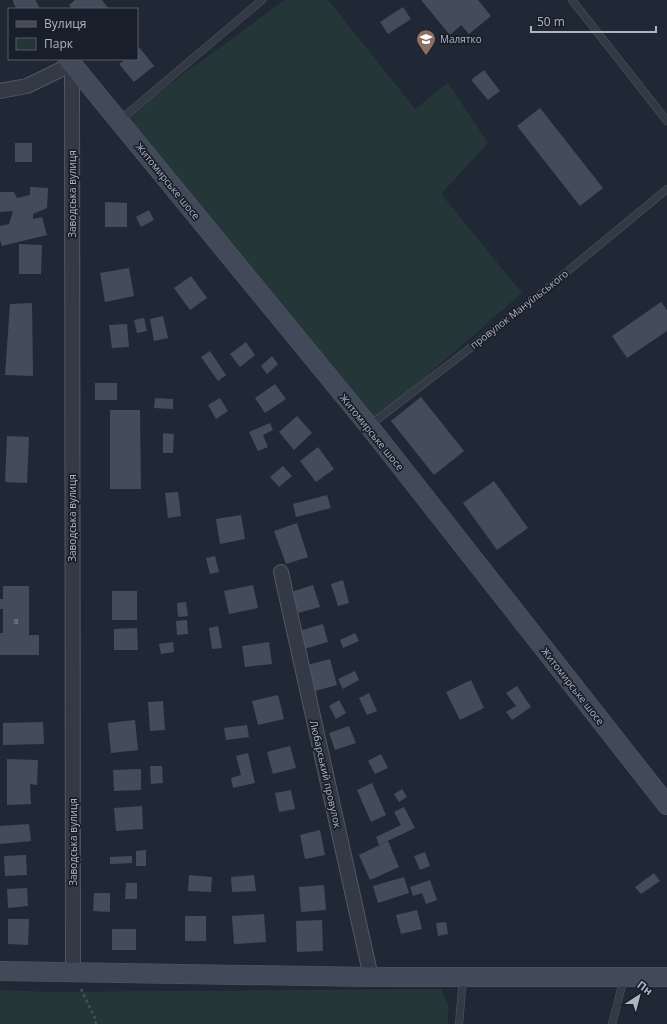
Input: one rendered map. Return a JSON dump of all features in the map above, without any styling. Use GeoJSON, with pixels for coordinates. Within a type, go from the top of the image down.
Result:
{"type":"FeatureCollection","features":[{"type":"Feature","properties":{"kind":"main road"},"geometry":{"type":"LineString","coordinates":[[22,0],[29,8]]}},
{"type":"Feature","properties":{"kind":"main road","name":"Житомирське шосе"},"geometry":{"type":"LineString","coordinates":[[70,61],[368,426],[667,805]]}},
{"type":"Feature","properties":{"kind":"main road"},"geometry":{"type":"LineString","coordinates":[[0,972],[463,978],[667,977]]}},
{"type":"Feature","properties":{"kind":"street"},"geometry":{"type":"LineString","coordinates":[[0,91],[27,86],[70,61]]}},
{"type":"Feature","properties":{"kind":"street","name":"Заводська вулиця"},"geometry":{"type":"LineString","coordinates":[[70,61],[73,972]]}},
{"type":"Feature","properties":{"kind":"street","name":"Любарський провулок"},"geometry":{"type":"LineString","coordinates":[[280,572],[371,977]]}},
{"type":"Feature","properties":{"kind":"lane"},"geometry":{"type":"LineString","coordinates":[[119,121],[262,0]]}},
{"type":"Feature","properties":{"kind":"lane"},"geometry":{"type":"LineString","coordinates":[[572,0],[667,121]]}},
{"type":"Feature","properties":{"kind":"lane","name":"провулок Мануїльського"},"geometry":{"type":"LineString","coordinates":[[368,426],[534,299],[667,189]]}},
{"type":"Feature","properties":{"kind":"lane"},"geometry":{"type":"LineString","coordinates":[[612,1024],[624,977]]}},
{"type":"Feature","properties":{"kind":"lane"},"geometry":{"type":"LineString","coordinates":[[459,1024],[463,978]]}},
{"type":"Feature","properties":{"kind":"path"},"geometry":{"type":"LineString","coordinates":[[73,972],[95,1018],[96,1024]]}},
{"type":"Feature","properties":{"kind":"green space"},"geometry":{"type":"Polygon","coordinates":[[[285,0],[328,0],[415,109],[448,83],[488,143],[441,194],[522,293],[369,426],[119,121],[285,0]]]}},
{"type":"Feature","properties":{"kind":"green space"},"geometry":{"type":"Polygon","coordinates":[[[441,989],[448,1006],[448,1024],[0,1024],[0,990],[48,992],[441,989]]]}},
{"type":"Feature","properties":{"kind":"building"},"geometry":{"type":"Polygon","coordinates":[[[75,0],[102,0],[108,8],[71,8],[69,5],[75,0]]]}},
{"type":"Feature","properties":{"kind":"building"},"geometry":{"type":"Polygon","coordinates":[[[421,0],[478,0],[491,16],[469,34],[461,25],[450,35],[421,0]]]}},
{"type":"Feature","properties":{"kind":"building"},"geometry":{"type":"Polygon","coordinates":[[[403,7],[411,19],[388,34],[380,22],[403,7]]]}},
{"type":"Feature","properties":{"kind":"building"},"geometry":{"type":"Polygon","coordinates":[[[140,48],[154,66],[134,82],[119,64],[125,60],[138,60],[138,49],[140,48]]]}},
{"type":"Feature","properties":{"kind":"building"},"geometry":{"type":"Polygon","coordinates":[[[484,70],[500,91],[488,100],[471,80],[484,70]]]}},
{"type":"Feature","properties":{"kind":"building"},"geometry":{"type":"Polygon","coordinates":[[[540,108],[603,188],[580,206],[517,126],[540,108]]]}},
{"type":"Feature","properties":{"kind":"building"},"geometry":{"type":"Polygon","coordinates":[[[15,143],[32,143],[32,162],[15,162],[15,143]]]}},
{"type":"Feature","properties":{"kind":"building"},"geometry":{"type":"Polygon","coordinates":[[[30,187],[48,188],[47,208],[33,214],[33,219],[42,217],[47,235],[2,246],[0,240],[0,226],[9,224],[13,211],[0,212],[0,192],[14,192],[17,198],[30,195],[30,187]]]}},
{"type":"Feature","properties":{"kind":"building"},"geometry":{"type":"Polygon","coordinates":[[[105,202],[127,203],[127,227],[105,227],[105,202]]]}},
{"type":"Feature","properties":{"kind":"building"},"geometry":{"type":"Polygon","coordinates":[[[149,210],[154,220],[141,227],[136,217],[149,210]]]}},
{"type":"Feature","properties":{"kind":"building"},"geometry":{"type":"Polygon","coordinates":[[[19,244],[42,245],[41,274],[19,274],[19,244]]]}},
{"type":"Feature","properties":{"kind":"building"},"geometry":{"type":"Polygon","coordinates":[[[129,268],[134,296],[105,302],[100,273],[129,268]]]}},
{"type":"Feature","properties":{"kind":"building"},"geometry":{"type":"Polygon","coordinates":[[[191,276],[207,298],[190,310],[174,288],[191,276]]]}},
{"type":"Feature","properties":{"kind":"building"},"geometry":{"type":"Polygon","coordinates":[[[661,302],[667,310],[667,331],[627,358],[612,336],[661,302]]]}},
{"type":"Feature","properties":{"kind":"building"},"geometry":{"type":"Polygon","coordinates":[[[32,303],[33,376],[5,375],[10,304],[32,303]]]}},
{"type":"Feature","properties":{"kind":"building"},"geometry":{"type":"Polygon","coordinates":[[[163,316],[168,338],[154,341],[150,319],[163,316]]]}},
{"type":"Feature","properties":{"kind":"building"},"geometry":{"type":"Polygon","coordinates":[[[144,318],[147,331],[137,333],[134,320],[144,318]]]}},
{"type":"Feature","properties":{"kind":"building"},"geometry":{"type":"Polygon","coordinates":[[[127,324],[129,347],[112,348],[109,325],[127,324]]]}},
{"type":"Feature","properties":{"kind":"building"},"geometry":{"type":"Polygon","coordinates":[[[246,342],[255,355],[240,367],[230,354],[246,342]]]}},
{"type":"Feature","properties":{"kind":"building"},"geometry":{"type":"Polygon","coordinates":[[[210,351],[226,375],[218,381],[201,357],[210,351]]]}},
{"type":"Feature","properties":{"kind":"building"},"geometry":{"type":"Polygon","coordinates":[[[272,356],[278,364],[267,374],[261,366],[272,356]]]}},
{"type":"Feature","properties":{"kind":"building"},"geometry":{"type":"Polygon","coordinates":[[[95,383],[117,383],[117,400],[95,400],[95,383]]]}},
{"type":"Feature","properties":{"kind":"building"},"geometry":{"type":"Polygon","coordinates":[[[275,384],[286,399],[265,413],[255,398],[275,384]]]}},
{"type":"Feature","properties":{"kind":"building"},"geometry":{"type":"Polygon","coordinates":[[[421,397],[464,451],[434,475],[391,421],[421,397]]]}},
{"type":"Feature","properties":{"kind":"building"},"geometry":{"type":"Polygon","coordinates":[[[155,398],[173,399],[173,409],[154,408],[155,398]]]}},
{"type":"Feature","properties":{"kind":"building"},"geometry":{"type":"Polygon","coordinates":[[[220,398],[228,411],[216,419],[208,405],[220,398]]]}},
{"type":"Feature","properties":{"kind":"building"},"geometry":{"type":"Polygon","coordinates":[[[110,410],[140,410],[141,489],[110,489],[110,410]]]}},
{"type":"Feature","properties":{"kind":"building"},"geometry":{"type":"Polygon","coordinates":[[[297,416],[312,433],[294,450],[279,432],[297,416]]]}},
{"type":"Feature","properties":{"kind":"building"},"geometry":{"type":"Polygon","coordinates":[[[270,423],[273,430],[263,435],[268,447],[258,451],[249,432],[270,423]]]}},
{"type":"Feature","properties":{"kind":"building"},"geometry":{"type":"Polygon","coordinates":[[[163,433],[174,434],[173,453],[163,453],[163,433]]]}},
{"type":"Feature","properties":{"kind":"building"},"geometry":{"type":"Polygon","coordinates":[[[7,436],[29,437],[27,483],[5,482],[7,436]]]}},
{"type":"Feature","properties":{"kind":"building"},"geometry":{"type":"Polygon","coordinates":[[[318,447],[334,469],[316,482],[300,461],[318,447]]]}},
{"type":"Feature","properties":{"kind":"building"},"geometry":{"type":"Polygon","coordinates":[[[283,466],[292,476],[279,487],[270,477],[283,466]]]}},
{"type":"Feature","properties":{"kind":"building"},"geometry":{"type":"Polygon","coordinates":[[[494,481],[528,528],[497,550],[463,503],[494,481]]]}},
{"type":"Feature","properties":{"kind":"building"},"geometry":{"type":"Polygon","coordinates":[[[178,492],[181,516],[168,518],[165,493],[178,492]]]}},
{"type":"Feature","properties":{"kind":"building"},"geometry":{"type":"Polygon","coordinates":[[[327,495],[331,508],[296,517],[293,504],[327,495]]]}},
{"type":"Feature","properties":{"kind":"building"},"geometry":{"type":"Polygon","coordinates":[[[241,515],[245,539],[220,544],[216,519],[241,515]]]}},
{"type":"Feature","properties":{"kind":"building"},"geometry":{"type":"Polygon","coordinates":[[[297,523],[308,557],[286,564],[274,531],[297,523]]]}},
{"type":"Feature","properties":{"kind":"building"},"geometry":{"type":"Polygon","coordinates":[[[215,556],[219,572],[210,574],[206,558],[215,556]]]}},
{"type":"Feature","properties":{"kind":"building"},"geometry":{"type":"Polygon","coordinates":[[[343,580],[349,603],[338,606],[331,584],[343,580]]]}},
{"type":"Feature","properties":{"kind":"building"},"geometry":{"type":"Polygon","coordinates":[[[253,585],[258,608],[229,614],[224,591],[253,585]]]}},
{"type":"Feature","properties":{"kind":"building"},"geometry":{"type":"Polygon","coordinates":[[[313,585],[320,607],[298,613],[291,592],[313,585]]]}},
{"type":"Feature","properties":{"kind":"building"},"geometry":{"type":"Polygon","coordinates":[[[3,586],[29,586],[29,635],[39,635],[39,655],[0,655],[0,633],[3,633],[3,609],[0,609],[0,599],[3,599],[3,586]]]}},
{"type":"Feature","properties":{"kind":"building"},"geometry":{"type":"Polygon","coordinates":[[[112,591],[137,591],[137,620],[112,620],[112,591]]]}},
{"type":"Feature","properties":{"kind":"building"},"geometry":{"type":"Polygon","coordinates":[[[186,602],[188,616],[178,617],[177,603],[186,602]]]}},
{"type":"Feature","properties":{"kind":"building"},"geometry":{"type":"Polygon","coordinates":[[[187,620],[188,634],[177,635],[176,621],[187,620]]]}},
{"type":"Feature","properties":{"kind":"building"},"geometry":{"type":"Polygon","coordinates":[[[323,624],[328,642],[304,649],[299,631],[323,624]]]}},
{"type":"Feature","properties":{"kind":"building"},"geometry":{"type":"Polygon","coordinates":[[[218,626],[222,648],[212,649],[209,628],[218,626]]]}},
{"type":"Feature","properties":{"kind":"building"},"geometry":{"type":"Polygon","coordinates":[[[137,628],[138,650],[114,650],[114,629],[137,628]]]}},
{"type":"Feature","properties":{"kind":"building"},"geometry":{"type":"Polygon","coordinates":[[[355,633],[359,641],[343,648],[340,640],[355,633]]]}},
{"type":"Feature","properties":{"kind":"building"},"geometry":{"type":"Polygon","coordinates":[[[173,642],[174,652],[161,654],[159,644],[173,642]]]}},
{"type":"Feature","properties":{"kind":"building"},"geometry":{"type":"Polygon","coordinates":[[[269,642],[272,664],[245,667],[242,646],[269,642]]]}},
{"type":"Feature","properties":{"kind":"building"},"geometry":{"type":"Polygon","coordinates":[[[330,659],[337,685],[312,692],[304,666],[330,659]]]}},
{"type":"Feature","properties":{"kind":"building"},"geometry":{"type":"Polygon","coordinates":[[[355,671],[359,680],[343,689],[338,679],[355,671]]]}},
{"type":"Feature","properties":{"kind":"building"},"geometry":{"type":"Polygon","coordinates":[[[471,680],[484,708],[460,720],[446,692],[471,680]]]}},
{"type":"Feature","properties":{"kind":"building"},"geometry":{"type":"Polygon","coordinates":[[[517,686],[531,707],[512,720],[506,712],[516,706],[506,693],[517,686]]]}},
{"type":"Feature","properties":{"kind":"building"},"geometry":{"type":"Polygon","coordinates":[[[369,693],[377,711],[367,715],[359,698],[369,693]]]}},
{"type":"Feature","properties":{"kind":"building"},"geometry":{"type":"Polygon","coordinates":[[[278,695],[284,719],[258,725],[252,701],[278,695]]]}},
{"type":"Feature","properties":{"kind":"building"},"geometry":{"type":"Polygon","coordinates":[[[339,700],[346,713],[336,719],[329,706],[339,700]]]}},
{"type":"Feature","properties":{"kind":"building"},"geometry":{"type":"Polygon","coordinates":[[[163,701],[165,730],[150,731],[148,702],[163,701]]]}},
{"type":"Feature","properties":{"kind":"building"},"geometry":{"type":"Polygon","coordinates":[[[135,720],[138,750],[111,753],[108,723],[135,720]]]}},
{"type":"Feature","properties":{"kind":"building"},"geometry":{"type":"Polygon","coordinates":[[[43,722],[44,744],[3,745],[3,723],[43,722]]]}},
{"type":"Feature","properties":{"kind":"building"},"geometry":{"type":"Polygon","coordinates":[[[247,725],[249,737],[226,740],[224,728],[247,725]]]}},
{"type":"Feature","properties":{"kind":"building"},"geometry":{"type":"Polygon","coordinates":[[[349,726],[356,743],[335,750],[329,733],[349,726]]]}},
{"type":"Feature","properties":{"kind":"building"},"geometry":{"type":"Polygon","coordinates":[[[290,746],[296,768],[273,774],[267,752],[290,746]]]}},
{"type":"Feature","properties":{"kind":"building"},"geometry":{"type":"Polygon","coordinates":[[[248,753],[255,783],[233,788],[231,778],[241,775],[236,756],[248,753]]]}},
{"type":"Feature","properties":{"kind":"building"},"geometry":{"type":"Polygon","coordinates":[[[381,754],[388,768],[375,774],[368,761],[381,754]]]}},
{"type":"Feature","properties":{"kind":"building"},"geometry":{"type":"Polygon","coordinates":[[[7,759],[38,760],[37,785],[30,784],[31,804],[7,805],[7,759]]]}},
{"type":"Feature","properties":{"kind":"building"},"geometry":{"type":"Polygon","coordinates":[[[150,766],[162,766],[163,783],[151,784],[150,766]]]}},
{"type":"Feature","properties":{"kind":"building"},"geometry":{"type":"Polygon","coordinates":[[[141,769],[141,790],[114,791],[113,770],[141,769]]]}},
{"type":"Feature","properties":{"kind":"building"},"geometry":{"type":"Polygon","coordinates":[[[372,783],[386,815],[371,822],[357,790],[372,783]]]}},
{"type":"Feature","properties":{"kind":"building"},"geometry":{"type":"Polygon","coordinates":[[[402,789],[407,797],[399,802],[394,794],[402,789]]]}},
{"type":"Feature","properties":{"kind":"building"},"geometry":{"type":"Polygon","coordinates":[[[291,790],[295,809],[279,812],[275,793],[291,790]]]}},
{"type":"Feature","properties":{"kind":"building"},"geometry":{"type":"Polygon","coordinates":[[[142,806],[143,829],[116,831],[114,808],[142,806]]]}},
{"type":"Feature","properties":{"kind":"building"},"geometry":{"type":"Polygon","coordinates":[[[404,807],[415,828],[379,845],[376,837],[401,825],[394,812],[404,807]]]}},
{"type":"Feature","properties":{"kind":"building"},"geometry":{"type":"Polygon","coordinates":[[[29,824],[31,841],[0,844],[0,826],[29,824]]]}},
{"type":"Feature","properties":{"kind":"building"},"geometry":{"type":"Polygon","coordinates":[[[320,830],[325,855],[305,859],[300,835],[320,830]]]}},
{"type":"Feature","properties":{"kind":"building"},"geometry":{"type":"Polygon","coordinates":[[[388,841],[399,867],[370,880],[359,855],[388,841]]]}},
{"type":"Feature","properties":{"kind":"building"},"geometry":{"type":"Polygon","coordinates":[[[146,850],[146,866],[136,866],[136,851],[146,850]]]}},
{"type":"Feature","properties":{"kind":"building"},"geometry":{"type":"Polygon","coordinates":[[[425,852],[430,866],[420,870],[414,856],[425,852]]]}},
{"type":"Feature","properties":{"kind":"building"},"geometry":{"type":"Polygon","coordinates":[[[26,855],[27,875],[5,876],[4,856],[26,855]]]}},
{"type":"Feature","properties":{"kind":"building"},"geometry":{"type":"Polygon","coordinates":[[[132,856],[132,863],[110,864],[110,857],[132,856]]]}},
{"type":"Feature","properties":{"kind":"building"},"geometry":{"type":"Polygon","coordinates":[[[654,873],[660,881],[641,894],[635,887],[654,873]]]}},
{"type":"Feature","properties":{"kind":"building"},"geometry":{"type":"Polygon","coordinates":[[[189,875],[212,877],[211,892],[188,891],[189,875]]]}},
{"type":"Feature","properties":{"kind":"building"},"geometry":{"type":"Polygon","coordinates":[[[254,875],[256,891],[232,892],[231,877],[254,875]]]}},
{"type":"Feature","properties":{"kind":"building"},"geometry":{"type":"Polygon","coordinates":[[[404,877],[409,893],[378,903],[373,886],[404,877]]]}},
{"type":"Feature","properties":{"kind":"building"},"geometry":{"type":"Polygon","coordinates":[[[430,880],[437,900],[426,904],[422,893],[413,896],[410,887],[430,880]]]}},
{"type":"Feature","properties":{"kind":"building"},"geometry":{"type":"Polygon","coordinates":[[[126,883],[137,883],[137,899],[125,899],[126,883]]]}},
{"type":"Feature","properties":{"kind":"building"},"geometry":{"type":"Polygon","coordinates":[[[324,885],[326,910],[301,912],[299,887],[324,885]]]}},
{"type":"Feature","properties":{"kind":"building"},"geometry":{"type":"Polygon","coordinates":[[[27,888],[28,906],[8,908],[7,889],[27,888]]]}},
{"type":"Feature","properties":{"kind":"building"},"geometry":{"type":"Polygon","coordinates":[[[94,893],[110,893],[110,912],[93,911],[94,893]]]}},
{"type":"Feature","properties":{"kind":"building"},"geometry":{"type":"Polygon","coordinates":[[[417,910],[422,929],[401,934],[396,915],[417,910]]]}},
{"type":"Feature","properties":{"kind":"building"},"geometry":{"type":"Polygon","coordinates":[[[264,914],[266,942],[234,944],[232,916],[264,914]]]}},
{"type":"Feature","properties":{"kind":"building"},"geometry":{"type":"Polygon","coordinates":[[[185,916],[206,916],[206,941],[185,941],[185,916]]]}},
{"type":"Feature","properties":{"kind":"building"},"geometry":{"type":"Polygon","coordinates":[[[8,919],[29,919],[28,945],[8,944],[8,919]]]}},
{"type":"Feature","properties":{"kind":"building"},"geometry":{"type":"Polygon","coordinates":[[[322,920],[323,951],[297,952],[296,921],[322,920]]]}},
{"type":"Feature","properties":{"kind":"building"},"geometry":{"type":"Polygon","coordinates":[[[446,922],[448,934],[438,936],[436,923],[446,922]]]}},
{"type":"Feature","properties":{"kind":"building"},"geometry":{"type":"Polygon","coordinates":[[[112,929],[136,929],[136,950],[112,950],[112,929]]]}},
{"type":"Feature","properties":{"kind":"place","name":"Малятко"},"geometry":{"type":"Point","coordinates":[426,56]}}]}
